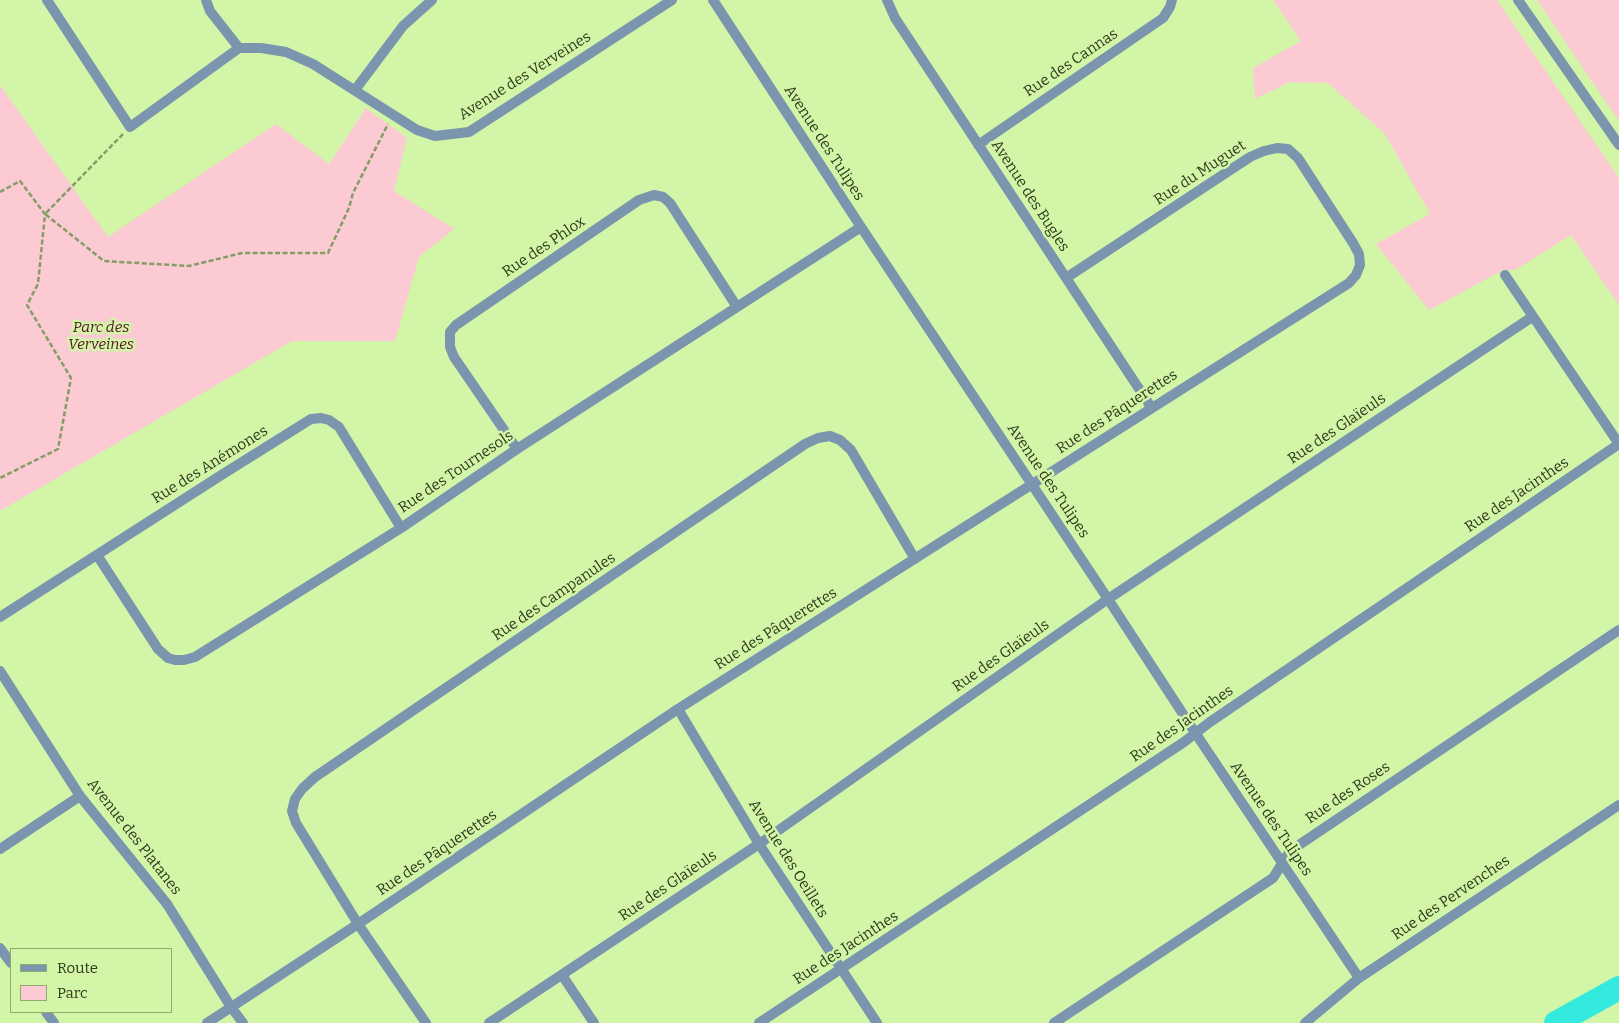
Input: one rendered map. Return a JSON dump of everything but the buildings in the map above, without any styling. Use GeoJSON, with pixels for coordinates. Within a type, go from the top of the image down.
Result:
{"type":"FeatureCollection","features":[{"type":"Feature","properties":{"kind":"street"},"geometry":{"type":"LineString","coordinates":[[47,0],[130,127],[239,48],[210,11],[206,0]]}},
{"type":"Feature","properties":{"kind":"street"},"geometry":{"type":"LineString","coordinates":[[355,90],[403,26],[432,0]]}},
{"type":"Feature","properties":{"kind":"street","name":"Avenue des Verveines"},"geometry":{"type":"LineString","coordinates":[[239,48],[261,48],[286,52],[312,64],[417,130],[435,136],[469,132],[672,0]]}},
{"type":"Feature","properties":{"kind":"street","name":"Avenue des Tulipes"},"geometry":{"type":"LineString","coordinates":[[713,0],[861,227],[1359,978]]}},
{"type":"Feature","properties":{"kind":"street","name":"Avenue des Bugles"},"geometry":{"type":"LineString","coordinates":[[887,0],[895,18],[1151,408]]}},
{"type":"Feature","properties":{"kind":"street","name":"Rue des Cannas"},"geometry":{"type":"LineString","coordinates":[[978,145],[1163,18],[1172,0]]}},
{"type":"Feature","properties":{"kind":"street"},"geometry":{"type":"LineString","coordinates":[[1518,0],[1619,145]]}},
{"type":"Feature","properties":{"kind":"street","name":"Rue du Muguet"},"geometry":{"type":"LineString","coordinates":[[1066,278],[1250,157],[1277,148],[1288,149],[1298,158],[1353,243],[1359,254],[1360,265]]}},
{"type":"Feature","properties":{"kind":"street","name":"Rue des Phlox"},"geometry":{"type":"LineString","coordinates":[[517,449],[454,357],[450,347],[450,332],[456,325],[638,200],[654,195],[663,197],[670,203],[737,307]]}},
{"type":"Feature","properties":{"kind":"street","name":"Rue des Tournesols"},"geometry":{"type":"LineString","coordinates":[[97,555],[158,649],[168,658],[184,660],[195,657],[401,528],[517,449],[861,227]]}},
{"type":"Feature","properties":{"kind":"street","name":"Rue des Pâquerettes"},"geometry":{"type":"LineString","coordinates":[[207,1023],[358,924],[678,708],[1349,283],[1356,275],[1360,265]]}},
{"type":"Feature","properties":{"kind":"street"},"geometry":{"type":"LineString","coordinates":[[1505,275],[1619,444]]}},
{"type":"Feature","properties":{"kind":"street","name":"Rue des Glaïeuls"},"geometry":{"type":"LineString","coordinates":[[489,1023],[760,844],[1108,599],[1532,317]]}},
{"type":"Feature","properties":{"kind":"street","name":"Rue des Anémones"},"geometry":{"type":"LineString","coordinates":[[0,617],[311,419],[321,418],[329,420],[339,427],[401,528]]}},
{"type":"Feature","properties":{"kind":"street","name":"Rue des Campanules"},"geometry":{"type":"LineString","coordinates":[[358,924],[296,823],[292,811],[295,800],[302,789],[315,777],[805,444],[818,438],[830,436],[840,440],[851,450],[915,559]]}},
{"type":"Feature","properties":{"kind":"street","name":"Rue des Jacinthes"},"geometry":{"type":"LineString","coordinates":[[759,1023],[1196,734],[1210,722],[1619,444]]}},
{"type":"Feature","properties":{"kind":"street","name":"Rue des Roses"},"geometry":{"type":"LineString","coordinates":[[1054,1023],[1273,878],[1290,851],[1619,630]]}},
{"type":"Feature","properties":{"kind":"street","name":"Avenue des Platanes"},"geometry":{"type":"LineString","coordinates":[[0,671],[80,796],[167,904],[231,1007],[243,1023]]}},
{"type":"Feature","properties":{"kind":"street","name":"Avenue des Oeillets"},"geometry":{"type":"LineString","coordinates":[[678,708],[760,844],[877,1023]]}},
{"type":"Feature","properties":{"kind":"street"},"geometry":{"type":"LineString","coordinates":[[0,849],[80,796]]}},
{"type":"Feature","properties":{"kind":"street","name":"Rue des Pervenches"},"geometry":{"type":"LineString","coordinates":[[1305,1023],[1359,978],[1619,804]]}},
{"type":"Feature","properties":{"kind":"street"},"geometry":{"type":"LineString","coordinates":[[358,924],[426,1023]]}},
{"type":"Feature","properties":{"kind":"street"},"geometry":{"type":"LineString","coordinates":[[0,948],[10,962]]}},
{"type":"Feature","properties":{"kind":"street"},"geometry":{"type":"LineString","coordinates":[[562,975],[594,1023]]}},
{"type":"Feature","properties":{"kind":"path"},"geometry":{"type":"LineString","coordinates":[[0,192],[20,181],[45,214],[104,262],[189,266],[242,253],[328,253],[349,208],[353,193],[388,124]]}},
{"type":"Feature","properties":{"kind":"path"},"geometry":{"type":"LineString","coordinates":[[0,478],[58,449],[71,378],[27,305],[38,284],[45,214],[130,127]]}},
{"type":"Feature","properties":{"kind":"green space"},"geometry":{"type":"Polygon","coordinates":[[[1273,0],[1497,0],[1619,178],[1619,305],[1571,235],[1515,270],[1503,270],[1429,310],[1376,244],[1430,214],[1385,134],[1328,83],[1290,82],[1255,99],[1253,68],[1301,41],[1273,0]]]}},
{"type":"Feature","properties":{"kind":"green space"},"geometry":{"type":"Polygon","coordinates":[[[1537,0],[1619,0],[1619,121],[1537,0]]]}},
{"type":"Feature","properties":{"kind":"green space","name":"Parc des Verveines"},"geometry":{"type":"Polygon","coordinates":[[[0,85],[108,237],[276,124],[329,164],[366,108],[407,138],[394,191],[454,229],[419,257],[395,341],[292,341],[0,511],[0,85]]]}},
{"type":"Feature","properties":{"kind":"waterway"},"geometry":{"type":"LineString","coordinates":[[1556,1023],[1619,988]]}}]}
